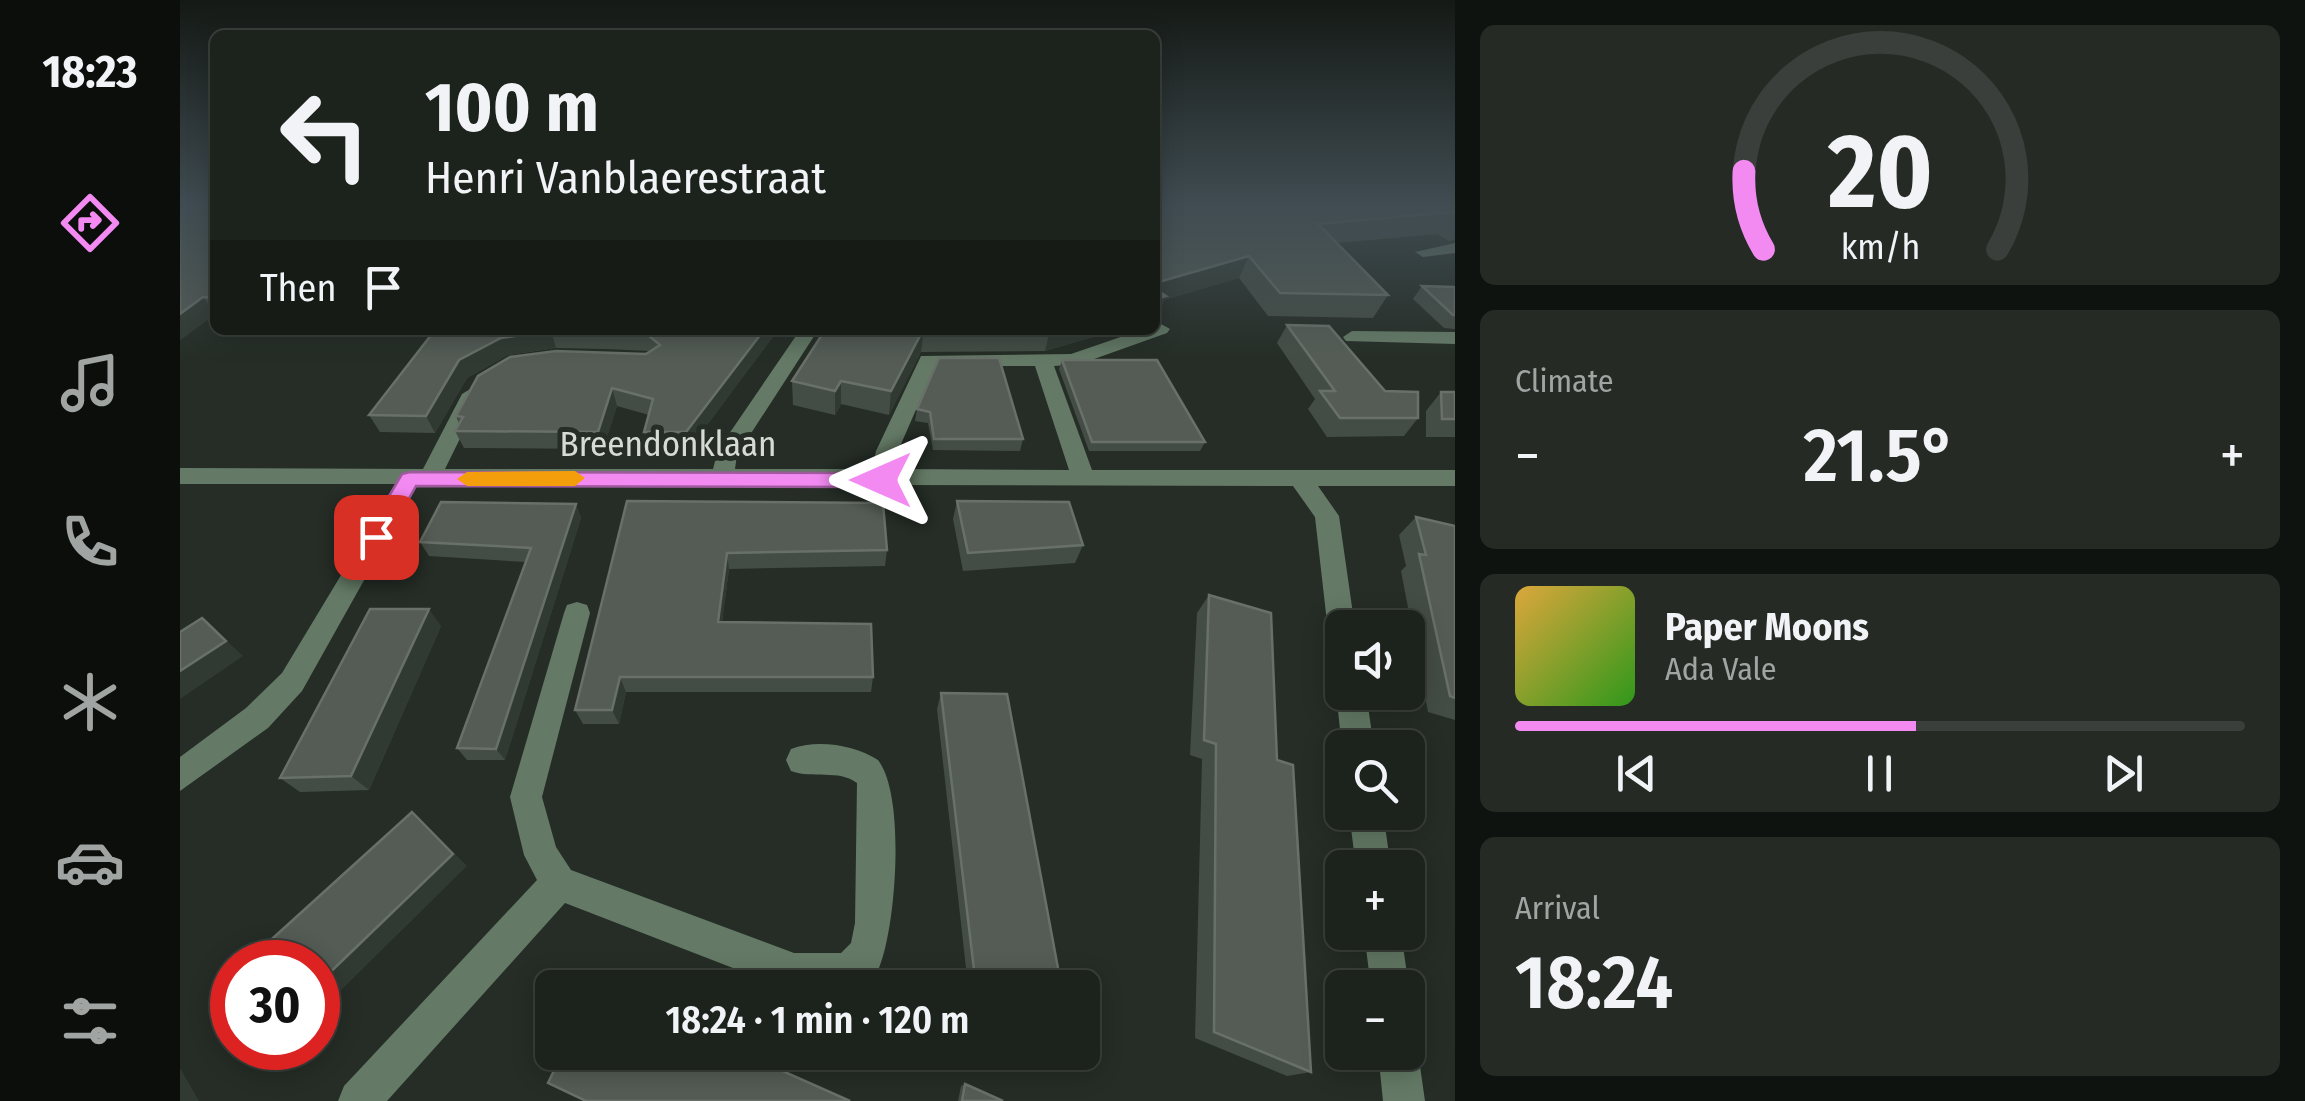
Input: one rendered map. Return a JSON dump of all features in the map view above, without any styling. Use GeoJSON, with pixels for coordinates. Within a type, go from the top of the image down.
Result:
{"type":"FeatureCollection","features":[{"type":"Feature","properties":{"kind":"street"},"geometry":{"type":"LineString","coordinates":[[723,479],[726,455],[806,335]]}},
{"type":"Feature","properties":{"kind":"street"},"geometry":{"type":"LineString","coordinates":[[881,480],[887,450],[928,360],[1074,360],[1145,335]]}},
{"type":"Feature","properties":{"kind":"street"},"geometry":{"type":"LineString","coordinates":[[1352,337],[1455,338]]}},
{"type":"Feature","properties":{"kind":"street"},"geometry":{"type":"LineString","coordinates":[[1043,360],[1084,480]]}},
{"type":"Feature","properties":{"kind":"street"},"geometry":{"type":"LineString","coordinates":[[180,776],[270,707],[300,672],[476,385],[486,378]]}},
{"type":"Feature","properties":{"kind":"street","name":"Breendonklaan"},"geometry":{"type":"LineString","coordinates":[[180,476],[1455,478]]}},
{"type":"Feature","properties":{"kind":"street"},"geometry":{"type":"LineString","coordinates":[[1300,478],[1327,516],[1339,610]]}},
{"type":"Feature","properties":{"kind":"street"},"geometry":{"type":"LineString","coordinates":[[578,613],[526,797],[541,855],[559,883],[794,972],[827,974],[855,966],[866,955],[873,927],[872,778],[868,770],[853,764],[802,760]]}},
{"type":"Feature","properties":{"kind":"street"},"geometry":{"type":"LineString","coordinates":[[359,1101],[559,883]]}},
{"type":"Feature","properties":{"kind":"street"},"geometry":{"type":"LineString","coordinates":[[1400,1070],[1404,1101]]}},
{"type":"Feature","properties":{"kind":"building"},"geometry":{"type":"Polygon","coordinates":[[[180,255],[210,255],[210,298],[203,297],[180,314],[180,255]]]}},
{"type":"Feature","properties":{"kind":"building"},"geometry":{"type":"Polygon","coordinates":[[[1160,255],[1349,255],[1388,295],[1280,293],[1249,256],[1160,282],[1160,255]]]}},
{"type":"Feature","properties":{"kind":"building"},"geometry":{"type":"Polygon","coordinates":[[[1422,286],[1455,287],[1455,315],[1453,315],[1422,286]]]}},
{"type":"Feature","properties":{"kind":"building"},"geometry":{"type":"Polygon","coordinates":[[[1287,325],[1329,326],[1385,391],[1418,392],[1418,418],[1340,418],[1320,391],[1335,391],[1287,325]]]}},
{"type":"Feature","properties":{"kind":"building"},"geometry":{"type":"Polygon","coordinates":[[[431,335],[522,335],[501,338],[459,360],[426,416],[369,415],[431,335]]]}},
{"type":"Feature","properties":{"kind":"building"},"geometry":{"type":"Polygon","coordinates":[[[648,335],[760,335],[686,432],[644,432],[653,399],[612,388],[598,432],[455,431],[463,417],[456,416],[478,376],[510,357],[556,351],[646,354],[660,345],[648,335]]]}},
{"type":"Feature","properties":{"kind":"building"},"geometry":{"type":"Polygon","coordinates":[[[822,335],[920,335],[891,391],[841,381],[835,391],[792,381],[822,335]]]}},
{"type":"Feature","properties":{"kind":"building"},"geometry":{"type":"Polygon","coordinates":[[[939,358],[999,358],[1023,439],[934,439],[930,412],[917,409],[939,358]]]}},
{"type":"Feature","properties":{"kind":"building"},"geometry":{"type":"Polygon","coordinates":[[[1062,360],[1157,360],[1205,442],[1092,442],[1062,360]]]}},
{"type":"Feature","properties":{"kind":"building"},"geometry":{"type":"Polygon","coordinates":[[[1441,392],[1455,392],[1455,419],[1442,419],[1441,392]]]}},
{"type":"Feature","properties":{"kind":"building"},"geometry":{"type":"Polygon","coordinates":[[[627,501],[883,503],[887,550],[727,553],[718,622],[871,624],[873,677],[620,677],[612,710],[575,710],[627,501]]]}},
{"type":"Feature","properties":{"kind":"building"},"geometry":{"type":"Polygon","coordinates":[[[957,501],[1069,502],[1083,545],[968,553],[957,501]]]}},
{"type":"Feature","properties":{"kind":"building"},"geometry":{"type":"Polygon","coordinates":[[[441,502],[576,504],[496,749],[457,748],[531,548],[420,542],[441,502]]]}},
{"type":"Feature","properties":{"kind":"building"},"geometry":{"type":"Polygon","coordinates":[[[1416,517],[1455,526],[1455,698],[1450,696],[1419,554],[1426,555],[1416,517]]]}},
{"type":"Feature","properties":{"kind":"building"},"geometry":{"type":"Polygon","coordinates":[[[1209,595],[1271,613],[1277,760],[1293,765],[1311,1072],[1214,1032],[1216,744],[1204,740],[1209,595]]]}},
{"type":"Feature","properties":{"kind":"building"},"geometry":{"type":"Polygon","coordinates":[[[370,609],[429,609],[351,776],[280,778],[370,609]]]}},
{"type":"Feature","properties":{"kind":"building"},"geometry":{"type":"Polygon","coordinates":[[[202,618],[226,641],[180,671],[180,632],[202,618]]]}},
{"type":"Feature","properties":{"kind":"building"},"geometry":{"type":"Polygon","coordinates":[[[941,693],[1007,694],[1058,970],[974,970],[941,693]]]}},
{"type":"Feature","properties":{"kind":"building"},"geometry":{"type":"Polygon","coordinates":[[[412,812],[453,854],[340,963],[340,940],[272,939],[412,812]]]}},
{"type":"Feature","properties":{"kind":"building"},"geometry":{"type":"Polygon","coordinates":[[[554,1070],[780,1070],[850,1101],[586,1101],[548,1083],[554,1070]]]}},
{"type":"Feature","properties":{"kind":"building"},"geometry":{"type":"Polygon","coordinates":[[[965,1084],[1003,1101],[962,1101],[965,1084]]]}},
{"type":"Feature","properties":{"kind":"slow traffic"},"geometry":{"type":"LineString","coordinates":[[467,479],[575,478]]}},
{"type":"Feature","properties":{"kind":"route"},"geometry":{"type":"LineString","coordinates":[[376,537],[410,479],[881,480]]}}]}
